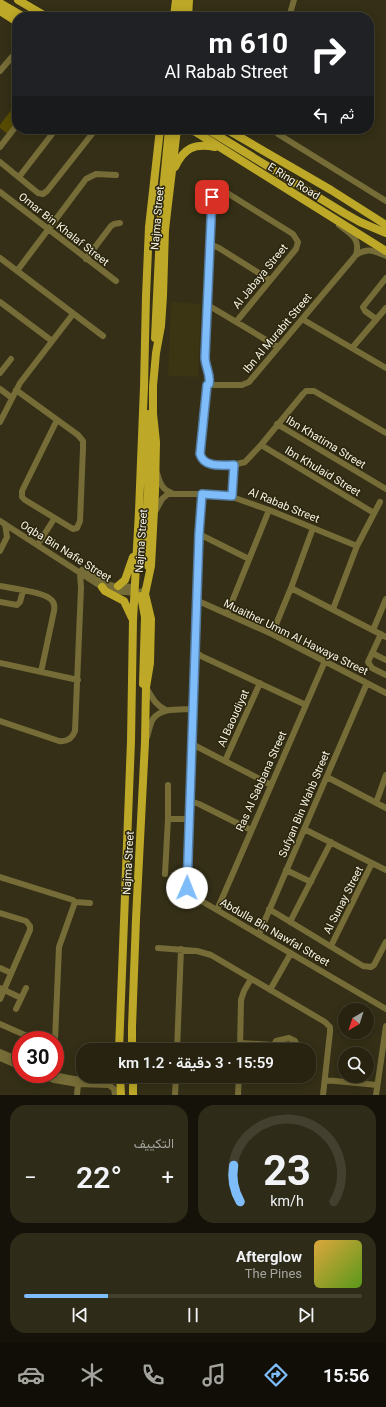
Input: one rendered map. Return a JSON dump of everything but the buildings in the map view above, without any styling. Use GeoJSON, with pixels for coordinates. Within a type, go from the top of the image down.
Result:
{"type":"FeatureCollection","features":[{"type":"Feature","properties":{"kind":"main road"},"geometry":{"type":"LineString","coordinates":[[18,0],[38,12]]}},
{"type":"Feature","properties":{"kind":"main road"},"geometry":{"type":"LineString","coordinates":[[175,12],[176,0]]}},
{"type":"Feature","properties":{"kind":"main road"},"geometry":{"type":"LineString","coordinates":[[182,12],[183,0]]}},
{"type":"Feature","properties":{"kind":"main road"},"geometry":{"type":"LineString","coordinates":[[188,12],[189,0]]}},
{"type":"Feature","properties":{"kind":"main road"},"geometry":{"type":"LineString","coordinates":[[0,3],[15,12]]}},
{"type":"Feature","properties":{"kind":"main road"},"geometry":{"type":"LineString","coordinates":[[0,11],[12,19]]}},
{"type":"Feature","properties":{"kind":"main road"},"geometry":{"type":"LineString","coordinates":[[155,134],[158,153]]}},
{"type":"Feature","properties":{"kind":"main road","name":"Najma Street"},"geometry":{"type":"LineString","coordinates":[[139,590],[137,545],[149,227],[160,134]]}},
{"type":"Feature","properties":{"kind":"main road"},"geometry":{"type":"LineString","coordinates":[[156,353],[155,327],[161,212],[169,134]]}},
{"type":"Feature","properties":{"kind":"main road","name":"Najma Street"},"geometry":{"type":"LineString","coordinates":[[120,1043],[131,741],[133,618],[139,590],[151,566],[156,472],[156,442],[153,409],[156,353],[161,326],[165,230],[176,134]]}},
{"type":"Feature","properties":{"kind":"main road","name":"E Ring Road"},"geometry":{"type":"LineString","coordinates":[[198,134],[386,252]]}},
{"type":"Feature","properties":{"kind":"main road"},"geometry":{"type":"LineString","coordinates":[[216,134],[344,213],[360,222],[386,233]]}},
{"type":"Feature","properties":{"kind":"main road","name":"E Ring Road"},"geometry":{"type":"LineString","coordinates":[[234,134],[386,225]]}},
{"type":"Feature","properties":{"kind":"main road"},"geometry":{"type":"LineString","coordinates":[[172,173],[180,157],[190,148],[204,146],[220,149]]}},
{"type":"Feature","properties":{"kind":"main road"},"geometry":{"type":"LineString","coordinates":[[144,387],[149,411],[148,494],[144,559],[146,564],[151,566]]}},
{"type":"Feature","properties":{"kind":"main road"},"geometry":{"type":"LineString","coordinates":[[118,586],[126,577],[137,545]]}},
{"type":"Feature","properties":{"kind":"main road"},"geometry":{"type":"LineString","coordinates":[[102,587],[105,591],[124,601],[133,618],[137,614],[142,618],[141,651],[144,656]]}},
{"type":"Feature","properties":{"kind":"main road"},"geometry":{"type":"LineString","coordinates":[[139,590],[145,617],[141,757],[144,762]]}},
{"type":"Feature","properties":{"kind":"main road","name":"Najma Street"},"geometry":{"type":"LineString","coordinates":[[132,1043],[135,934],[145,742],[146,687],[150,663],[151,619],[146,594],[139,590]]}},
{"type":"Feature","properties":{"kind":"main road"},"geometry":{"type":"LineString","coordinates":[[120,1083],[121,1095]]}},
{"type":"Feature","properties":{"kind":"main road"},"geometry":{"type":"LineString","coordinates":[[133,1083],[133,1095]]}},
{"type":"Feature","properties":{"kind":"street"},"geometry":{"type":"LineString","coordinates":[[290,12],[294,0]]}},
{"type":"Feature","properties":{"kind":"street"},"geometry":{"type":"LineString","coordinates":[[0,70],[12,57]]}},
{"type":"Feature","properties":{"kind":"street"},"geometry":{"type":"LineString","coordinates":[[0,147],[12,132]]}},
{"type":"Feature","properties":{"kind":"street"},"geometry":{"type":"LineString","coordinates":[[19,177],[52,134]]}},
{"type":"Feature","properties":{"kind":"street"},"geometry":{"type":"LineString","coordinates":[[0,162],[38,193],[43,194],[46,193],[92,134]]}},
{"type":"Feature","properties":{"kind":"street"},"geometry":{"type":"LineString","coordinates":[[278,134],[386,201]]}},
{"type":"Feature","properties":{"kind":"street"},"geometry":{"type":"LineString","coordinates":[[17,271],[89,177],[96,174],[116,175]]}},
{"type":"Feature","properties":{"kind":"street","name":"Al Jabaya Street"},"geometry":{"type":"LineString","coordinates":[[210,244],[212,197],[216,191],[220,190],[224,191],[293,234],[298,242],[296,249],[236,322]]}},
{"type":"Feature","properties":{"kind":"street","name":"Omar Bin Khalaf Street"},"geometry":{"type":"LineString","coordinates":[[0,192],[116,281]]}},
{"type":"Feature","properties":{"kind":"street"},"geometry":{"type":"LineString","coordinates":[[355,206],[386,220]]}},
{"type":"Feature","properties":{"kind":"street"},"geometry":{"type":"LineString","coordinates":[[324,214],[355,239],[358,245],[356,255]]}},
{"type":"Feature","properties":{"kind":"street"},"geometry":{"type":"LineString","coordinates":[[86,259],[111,226],[120,223]]}},
{"type":"Feature","properties":{"kind":"street"},"geometry":{"type":"LineString","coordinates":[[270,280],[219,248],[210,244],[206,304],[205,357],[210,375],[209,384],[207,385],[200,454],[201,457],[206,463],[210,464],[234,465],[245,462],[261,445],[302,394],[310,390],[386,433]]}},
{"type":"Feature","properties":{"kind":"street"},"geometry":{"type":"LineString","coordinates":[[356,255],[363,250],[369,249],[386,256]]}},
{"type":"Feature","properties":{"kind":"street","name":"Ibn Al Murabit Street"},"geometry":{"type":"LineString","coordinates":[[209,384],[246,384],[251,380],[356,255]]}},
{"type":"Feature","properties":{"kind":"street"},"geometry":{"type":"LineString","coordinates":[[0,258],[103,336]]}},
{"type":"Feature","properties":{"kind":"street"},"geometry":{"type":"LineString","coordinates":[[376,319],[364,311],[363,307],[386,278]]}},
{"type":"Feature","properties":{"kind":"street"},"geometry":{"type":"LineString","coordinates":[[0,302],[52,340]]}},
{"type":"Feature","properties":{"kind":"street"},"geometry":{"type":"LineString","coordinates":[[206,304],[278,347]]}},
{"type":"Feature","properties":{"kind":"street"},"geometry":{"type":"LineString","coordinates":[[352,348],[386,308]]}},
{"type":"Feature","properties":{"kind":"street"},"geometry":{"type":"LineString","coordinates":[[0,422],[16,390],[73,314]]}},
{"type":"Feature","properties":{"kind":"street"},"geometry":{"type":"LineString","coordinates":[[302,319],[386,368]]}},
{"type":"Feature","properties":{"kind":"street"},"geometry":{"type":"LineString","coordinates":[[0,373],[11,359]]}},
{"type":"Feature","properties":{"kind":"street"},"geometry":{"type":"LineString","coordinates":[[0,389],[12,398]]}},
{"type":"Feature","properties":{"kind":"street"},"geometry":{"type":"LineString","coordinates":[[16,390],[57,420],[81,438],[83,448],[80,521],[77,528],[73,529],[54,519],[22,497],[22,491],[57,420]]}},
{"type":"Feature","properties":{"kind":"street","name":"Ibn Khatima Street"},"geometry":{"type":"LineString","coordinates":[[277,424],[386,489]]}},
{"type":"Feature","properties":{"kind":"street","name":"Ibn Khulaid Street"},"geometry":{"type":"LineString","coordinates":[[261,445],[374,513]]}},
{"type":"Feature","properties":{"kind":"street"},"geometry":{"type":"LineString","coordinates":[[232,496],[234,465]]}},
{"type":"Feature","properties":{"kind":"street"},"geometry":{"type":"LineString","coordinates":[[156,472],[164,489],[176,494]]}},
{"type":"Feature","properties":{"kind":"street","name":"Al Rabab Street"},"geometry":{"type":"LineString","coordinates":[[154,513],[164,497],[168,494],[232,496],[357,546]]}},
{"type":"Feature","properties":{"kind":"street","name":"Abdulla Bin Nawfal Street"},"geometry":{"type":"LineString","coordinates":[[202,494],[196,600],[187,888],[190,894],[386,1009]]}},
{"type":"Feature","properties":{"kind":"street"},"geometry":{"type":"LineString","coordinates":[[333,609],[357,546],[380,502]]}},
{"type":"Feature","properties":{"kind":"street"},"geometry":{"type":"LineString","coordinates":[[226,614],[269,510]]}},
{"type":"Feature","properties":{"kind":"street","name":"Oqba Bin Nafie Street"},"geometry":{"type":"LineString","coordinates":[[0,517],[40,541],[96,579],[108,584],[139,590]]}},
{"type":"Feature","properties":{"kind":"street"},"geometry":{"type":"LineString","coordinates":[[40,541],[54,519]]}},
{"type":"Feature","properties":{"kind":"street"},"geometry":{"type":"LineString","coordinates":[[2,523],[7,532],[6,541]]}},
{"type":"Feature","properties":{"kind":"street","name":"Oqba Bin Nafie Street"},"geometry":{"type":"LineString","coordinates":[[2,523],[102,587],[112,591],[139,590]]}},
{"type":"Feature","properties":{"kind":"street"},"geometry":{"type":"LineString","coordinates":[[272,634],[313,528]]}},
{"type":"Feature","properties":{"kind":"street"},"geometry":{"type":"LineString","coordinates":[[0,551],[6,541],[13,536],[20,534]]}},
{"type":"Feature","properties":{"kind":"street"},"geometry":{"type":"LineString","coordinates":[[199,534],[249,559]]}},
{"type":"Feature","properties":{"kind":"street"},"geometry":{"type":"LineString","coordinates":[[0,721],[59,741],[67,741],[71,739],[75,731],[78,680],[82,588],[80,573]]}},
{"type":"Feature","properties":{"kind":"street"},"geometry":{"type":"LineString","coordinates":[[82,588],[92,582]]}},
{"type":"Feature","properties":{"kind":"street"},"geometry":{"type":"LineString","coordinates":[[0,586],[46,596],[50,598],[55,606],[41,672]]}},
{"type":"Feature","properties":{"kind":"street"},"geometry":{"type":"LineString","coordinates":[[291,588],[383,635],[368,660],[368,665],[386,675]]}},
{"type":"Feature","properties":{"kind":"street"},"geometry":{"type":"LineString","coordinates":[[0,602],[17,605],[20,602],[23,591]]}},
{"type":"Feature","properties":{"kind":"street"},"geometry":{"type":"LineString","coordinates":[[373,630],[386,599]]}},
{"type":"Feature","properties":{"kind":"street","name":"Muaither Umm Al Hawaya Street"},"geometry":{"type":"LineString","coordinates":[[196,600],[272,634],[386,693]]}},
{"type":"Feature","properties":{"kind":"street"},"geometry":{"type":"LineString","coordinates":[[195,651],[201,656],[306,705]]}},
{"type":"Feature","properties":{"kind":"street"},"geometry":{"type":"LineString","coordinates":[[372,653],[386,660]]}},
{"type":"Feature","properties":{"kind":"street","name":"Ras Al Sabbana Street"},"geometry":{"type":"LineString","coordinates":[[217,910],[325,661]]}},
{"type":"Feature","properties":{"kind":"street"},"geometry":{"type":"LineString","coordinates":[[0,663],[78,680]]}},
{"type":"Feature","properties":{"kind":"street","name":"Al Baoudiyat"},"geometry":{"type":"LineString","coordinates":[[225,761],[260,683]]}},
{"type":"Feature","properties":{"kind":"street","name":"Sufyan Bin Wahb Street"},"geometry":{"type":"LineString","coordinates":[[259,934],[367,683]]}},
{"type":"Feature","properties":{"kind":"street"},"geometry":{"type":"LineString","coordinates":[[146,687],[154,702],[166,710]]}},
{"type":"Feature","properties":{"kind":"street"},"geometry":{"type":"LineString","coordinates":[[145,742],[154,718],[159,713],[166,710],[193,709]]}},
{"type":"Feature","properties":{"kind":"street"},"geometry":{"type":"LineString","coordinates":[[192,744],[271,785]]}},
{"type":"Feature","properties":{"kind":"street"},"geometry":{"type":"LineString","coordinates":[[376,803],[386,775]]}},
{"type":"Feature","properties":{"kind":"street"},"geometry":{"type":"LineString","coordinates":[[326,777],[386,808]]}},
{"type":"Feature","properties":{"kind":"street"},"geometry":{"type":"LineString","coordinates":[[165,874],[168,785]]}},
{"type":"Feature","properties":{"kind":"street"},"geometry":{"type":"LineString","coordinates":[[190,801],[251,830]]}},
{"type":"Feature","properties":{"kind":"street"},"geometry":{"type":"LineString","coordinates":[[168,819],[189,819]]}},
{"type":"Feature","properties":{"kind":"street"},"geometry":{"type":"LineString","coordinates":[[304,829],[386,870]]}},
{"type":"Feature","properties":{"kind":"street"},"geometry":{"type":"LineString","coordinates":[[290,922],[331,842]]}},
{"type":"Feature","properties":{"kind":"street","name":"Al Sunay Street"},"geometry":{"type":"LineString","coordinates":[[331,946],[372,863]]}},
{"type":"Feature","properties":{"kind":"street"},"geometry":{"type":"LineString","coordinates":[[286,870],[311,882]]}},
{"type":"Feature","properties":{"kind":"street"},"geometry":{"type":"LineString","coordinates":[[0,877],[73,900],[75,902],[90,903]]}},
{"type":"Feature","properties":{"kind":"street"},"geometry":{"type":"LineString","coordinates":[[55,1031],[60,947],[75,902]]}},
{"type":"Feature","properties":{"kind":"street"},"geometry":{"type":"LineString","coordinates":[[269,909],[363,966],[371,967],[376,961],[386,942]]}},
{"type":"Feature","properties":{"kind":"street"},"geometry":{"type":"LineString","coordinates":[[0,913],[26,921],[30,926],[30,930],[11,973],[2,989],[0,999]]}},
{"type":"Feature","properties":{"kind":"street"},"geometry":{"type":"LineString","coordinates":[[158,948],[197,951],[211,955],[319,1018],[330,1027],[326,1080],[323,1095]]}},
{"type":"Feature","properties":{"kind":"street"},"geometry":{"type":"LineString","coordinates":[[177,1043],[181,949]]}},
{"type":"Feature","properties":{"kind":"street"},"geometry":{"type":"LineString","coordinates":[[270,990],[291,953]]}},
{"type":"Feature","properties":{"kind":"street"},"geometry":{"type":"LineString","coordinates":[[0,968],[11,973]]}},
{"type":"Feature","properties":{"kind":"street"},"geometry":{"type":"LineString","coordinates":[[240,1043],[241,1000],[251,979]]}},
{"type":"Feature","properties":{"kind":"street"},"geometry":{"type":"LineString","coordinates":[[16,1010],[26,988]]}},
{"type":"Feature","properties":{"kind":"street"},"geometry":{"type":"LineString","coordinates":[[2,989],[21,998]]}},
{"type":"Feature","properties":{"kind":"street"},"geometry":{"type":"LineString","coordinates":[[0,1024],[16,1031]]}},
{"type":"Feature","properties":{"kind":"street"},"geometry":{"type":"LineString","coordinates":[[376,1095],[386,1026]]}},
{"type":"Feature","properties":{"kind":"street"},"geometry":{"type":"LineString","coordinates":[[277,1043],[278,1040],[289,1038],[295,1040],[296,1043]]}},
{"type":"Feature","properties":{"kind":"street"},"geometry":{"type":"LineString","coordinates":[[0,1052],[12,1057]]}},
{"type":"Feature","properties":{"kind":"street"},"geometry":{"type":"LineString","coordinates":[[0,1058],[12,1063]]}},
{"type":"Feature","properties":{"kind":"street"},"geometry":{"type":"LineString","coordinates":[[64,1077],[76,1079]]}},
{"type":"Feature","properties":{"kind":"street"},"geometry":{"type":"LineString","coordinates":[[64,1079],[78,1084],[109,1085],[114,1089],[115,1095]]}},
{"type":"Feature","properties":{"kind":"street"},"geometry":{"type":"LineString","coordinates":[[326,1080],[377,1085]]}},
{"type":"Feature","properties":{"kind":"street"},"geometry":{"type":"LineString","coordinates":[[176,1083],[176,1095]]}},
{"type":"Feature","properties":{"kind":"street"},"geometry":{"type":"LineString","coordinates":[[238,1095],[239,1083]]}},
{"type":"Feature","properties":{"kind":"street"},"geometry":{"type":"LineString","coordinates":[[77,1095],[78,1084]]}},
{"type":"Feature","properties":{"kind":"shaded area"},"geometry":{"type":"Polygon","coordinates":[[[12,109],[12,131],[9,135],[0,128],[0,125],[12,109]]]}},
{"type":"Feature","properties":{"kind":"shaded area"},"geometry":{"type":"Polygon","coordinates":[[[171,302],[201,304],[198,377],[168,376],[171,302]]]}},
{"type":"Feature","properties":{"kind":"route"},"geometry":{"type":"LineString","coordinates":[[187,888],[199,534],[202,494],[232,496],[234,465],[206,463],[200,454],[207,385],[209,384],[210,380],[205,357],[206,304],[212,197]]}}]}
